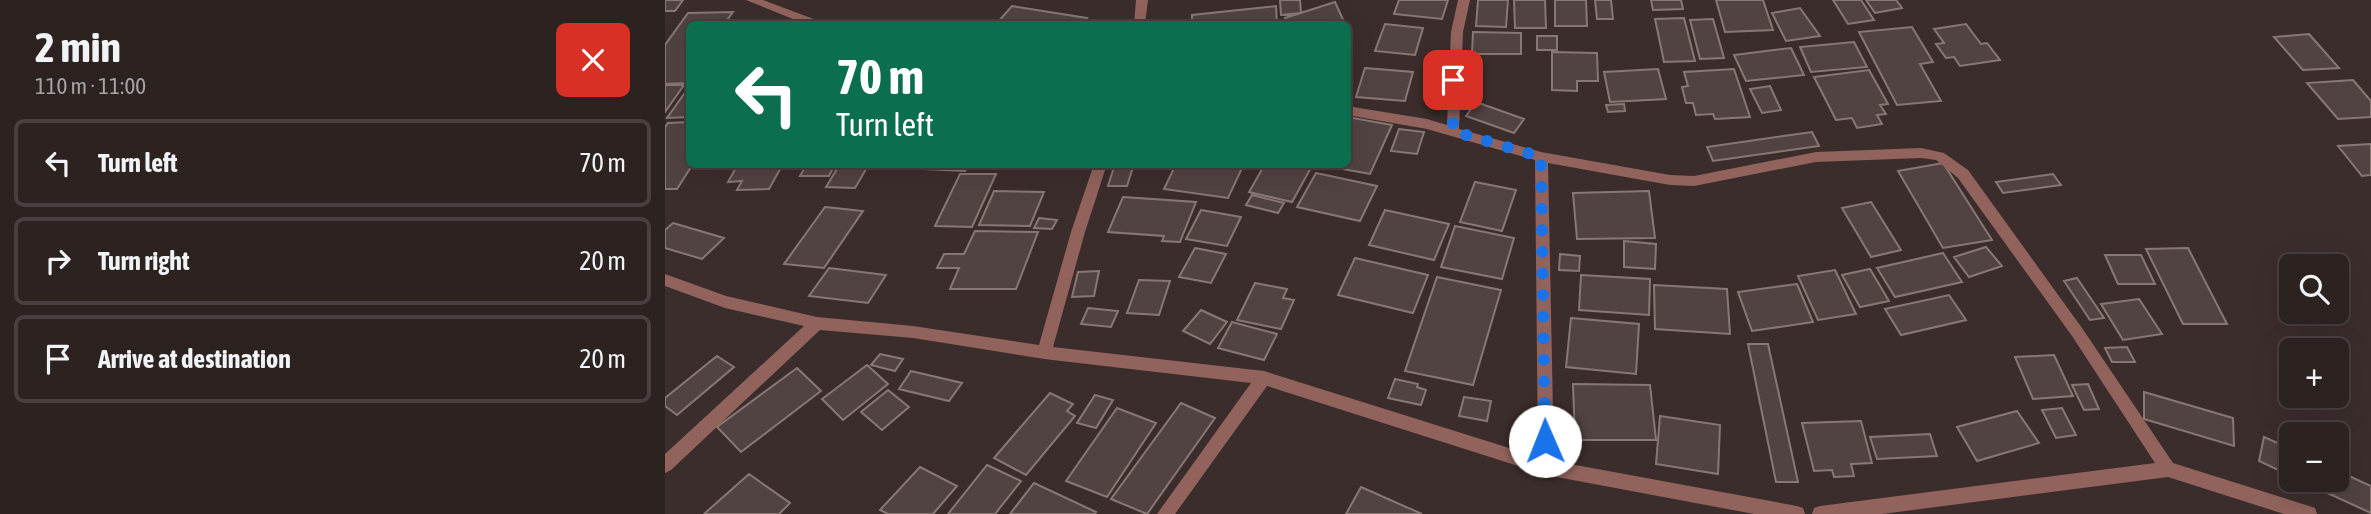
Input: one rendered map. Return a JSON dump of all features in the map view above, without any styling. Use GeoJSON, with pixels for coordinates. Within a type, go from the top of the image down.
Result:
{"type":"FeatureCollection","features":[{"type":"Feature","properties":{"kind":"street"},"geometry":{"type":"LineString","coordinates":[[751,0],[807,21]]}},
{"type":"Feature","properties":{"kind":"street"},"geometry":{"type":"LineString","coordinates":[[1140,21],[1142,0]]}},
{"type":"Feature","properties":{"kind":"street"},"geometry":{"type":"LineString","coordinates":[[1453,131],[1457,32],[1464,0]]}},
{"type":"Feature","properties":{"kind":"street"},"geometry":{"type":"LineString","coordinates":[[1351,111],[1453,131],[1541,157],[1671,180],[1693,181],[1816,157],[1921,153],[1939,156],[1963,174],[2077,332],[2168,470]]}},
{"type":"Feature","properties":{"kind":"street"},"geometry":{"type":"LineString","coordinates":[[1541,157],[1546,467]]}},
{"type":"Feature","properties":{"kind":"street"},"geometry":{"type":"LineString","coordinates":[[1044,352],[1078,232],[1100,168]]}},
{"type":"Feature","properties":{"kind":"street"},"geometry":{"type":"LineString","coordinates":[[665,280],[725,302],[817,323],[913,332],[1044,352],[1264,378],[1546,467],[1797,514]]}},
{"type":"Feature","properties":{"kind":"street"},"geometry":{"type":"LineString","coordinates":[[665,465],[817,323]]}},
{"type":"Feature","properties":{"kind":"street"},"geometry":{"type":"LineString","coordinates":[[1165,514],[1264,378]]}},
{"type":"Feature","properties":{"kind":"street"},"geometry":{"type":"LineString","coordinates":[[1820,514],[2168,470],[2309,514]]}},
{"type":"Feature","properties":{"kind":"building"},"geometry":{"type":"Polygon","coordinates":[[[665,0],[683,0],[675,11],[665,11],[665,0]]]}},
{"type":"Feature","properties":{"kind":"building"},"geometry":{"type":"Polygon","coordinates":[[[1280,0],[1300,0],[1301,13],[1281,15],[1280,0]]]}},
{"type":"Feature","properties":{"kind":"building"},"geometry":{"type":"Polygon","coordinates":[[[1399,0],[1448,0],[1442,19],[1394,14],[1399,0]]]}},
{"type":"Feature","properties":{"kind":"building"},"geometry":{"type":"Polygon","coordinates":[[[1478,0],[1508,0],[1506,27],[1476,26],[1478,0]]]}},
{"type":"Feature","properties":{"kind":"building"},"geometry":{"type":"Polygon","coordinates":[[[1514,0],[1545,0],[1546,28],[1515,28],[1514,0]]]}},
{"type":"Feature","properties":{"kind":"building"},"geometry":{"type":"Polygon","coordinates":[[[1555,0],[1586,0],[1587,26],[1555,26],[1555,0]]]}},
{"type":"Feature","properties":{"kind":"building"},"geometry":{"type":"Polygon","coordinates":[[[1595,0],[1611,0],[1613,19],[1597,19],[1595,0]]]}},
{"type":"Feature","properties":{"kind":"building"},"geometry":{"type":"Polygon","coordinates":[[[1651,0],[1681,0],[1683,9],[1653,10],[1651,0]]]}},
{"type":"Feature","properties":{"kind":"building"},"geometry":{"type":"Polygon","coordinates":[[[1716,0],[1763,0],[1773,30],[1725,32],[1716,0]]]}},
{"type":"Feature","properties":{"kind":"building"},"geometry":{"type":"Polygon","coordinates":[[[1833,0],[1861,0],[1874,20],[1848,24],[1833,0]]]}},
{"type":"Feature","properties":{"kind":"building"},"geometry":{"type":"Polygon","coordinates":[[[1866,0],[1896,0],[1902,8],[1875,13],[1866,0]]]}},
{"type":"Feature","properties":{"kind":"building"},"geometry":{"type":"Polygon","coordinates":[[[1335,2],[1344,21],[1286,21],[1285,18],[1335,2]]]}},
{"type":"Feature","properties":{"kind":"building"},"geometry":{"type":"Polygon","coordinates":[[[1012,6],[1087,18],[1084,21],[999,21],[1012,6]]]}},
{"type":"Feature","properties":{"kind":"building"},"geometry":{"type":"Polygon","coordinates":[[[1276,6],[1277,21],[1192,21],[1192,15],[1276,6]]]}},
{"type":"Feature","properties":{"kind":"building"},"geometry":{"type":"Polygon","coordinates":[[[1800,8],[1820,36],[1786,41],[1772,13],[1800,8]]]}},
{"type":"Feature","properties":{"kind":"building"},"geometry":{"type":"Polygon","coordinates":[[[733,12],[726,21],[686,21],[686,81],[665,84],[665,45],[688,13],[733,12]]]}},
{"type":"Feature","properties":{"kind":"building"},"geometry":{"type":"Polygon","coordinates":[[[1684,18],[1695,61],[1664,62],[1655,19],[1684,18]]]}},
{"type":"Feature","properties":{"kind":"building"},"geometry":{"type":"Polygon","coordinates":[[[1713,19],[1724,58],[1700,59],[1690,20],[1713,19]]]}},
{"type":"Feature","properties":{"kind":"building"},"geometry":{"type":"Polygon","coordinates":[[[1385,24],[1423,28],[1415,55],[1375,51],[1385,24]]]}},
{"type":"Feature","properties":{"kind":"building"},"geometry":{"type":"Polygon","coordinates":[[[1966,24],[1981,44],[1987,43],[2000,60],[1960,66],[1954,57],[1946,58],[1936,44],[1944,43],[1934,29],[1966,24]]]}},
{"type":"Feature","properties":{"kind":"building"},"geometry":{"type":"Polygon","coordinates":[[[1912,27],[1933,62],[1920,64],[1941,101],[1897,105],[1859,32],[1912,27]]]}},
{"type":"Feature","properties":{"kind":"building"},"geometry":{"type":"Polygon","coordinates":[[[1473,32],[1521,33],[1521,54],[1472,54],[1473,32]]]}},
{"type":"Feature","properties":{"kind":"building"},"geometry":{"type":"Polygon","coordinates":[[[2309,34],[2339,68],[2303,70],[2274,37],[2309,34]]]}},
{"type":"Feature","properties":{"kind":"building"},"geometry":{"type":"Polygon","coordinates":[[[1537,36],[1557,36],[1557,50],[1537,50],[1537,36]]]}},
{"type":"Feature","properties":{"kind":"building"},"geometry":{"type":"Polygon","coordinates":[[[1854,42],[1867,67],[1811,72],[1800,47],[1854,42]]]}},
{"type":"Feature","properties":{"kind":"building"},"geometry":{"type":"Polygon","coordinates":[[[1791,48],[1804,75],[1746,81],[1734,55],[1791,48]]]}},
{"type":"Feature","properties":{"kind":"building"},"geometry":{"type":"Polygon","coordinates":[[[1552,52],[1597,53],[1598,81],[1577,81],[1577,91],[1552,90],[1552,52]]]}},
{"type":"Feature","properties":{"kind":"building"},"geometry":{"type":"Polygon","coordinates":[[[1365,68],[1413,72],[1405,101],[1356,97],[1365,68]]]}},
{"type":"Feature","properties":{"kind":"building"},"geometry":{"type":"Polygon","coordinates":[[[1658,69],[1666,99],[1610,102],[1604,72],[1658,69]]]}},
{"type":"Feature","properties":{"kind":"building"},"geometry":{"type":"Polygon","coordinates":[[[1734,69],[1750,117],[1715,119],[1713,114],[1696,115],[1693,103],[1686,103],[1682,87],[1688,86],[1684,72],[1734,69]]]}},
{"type":"Feature","properties":{"kind":"building"},"geometry":{"type":"Polygon","coordinates":[[[1869,70],[1888,104],[1880,105],[1886,114],[1877,115],[1882,124],[1857,128],[1852,118],[1836,120],[1814,77],[1869,70]]]}},
{"type":"Feature","properties":{"kind":"building"},"geometry":{"type":"Polygon","coordinates":[[[2353,80],[2371,101],[2371,117],[2338,119],[2307,83],[2353,80]]]}},
{"type":"Feature","properties":{"kind":"building"},"geometry":{"type":"Polygon","coordinates":[[[665,85],[684,85],[665,112],[665,85]]]}},
{"type":"Feature","properties":{"kind":"building"},"geometry":{"type":"Polygon","coordinates":[[[1770,86],[1781,110],[1762,113],[1750,89],[1770,86]]]}},
{"type":"Feature","properties":{"kind":"building"},"geometry":{"type":"Polygon","coordinates":[[[684,94],[686,94],[686,117],[667,118],[684,94]]]}},
{"type":"Feature","properties":{"kind":"building"},"geometry":{"type":"Polygon","coordinates":[[[1476,102],[1524,119],[1514,133],[1466,116],[1476,102]]]}},
{"type":"Feature","properties":{"kind":"building"},"geometry":{"type":"Polygon","coordinates":[[[1624,104],[1625,111],[1608,112],[1606,105],[1624,104]]]}},
{"type":"Feature","properties":{"kind":"building"},"geometry":{"type":"Polygon","coordinates":[[[1351,118],[1392,125],[1370,174],[1337,168],[1351,168],[1351,118]]]}},
{"type":"Feature","properties":{"kind":"building"},"geometry":{"type":"Polygon","coordinates":[[[686,122],[686,168],[690,168],[677,189],[665,189],[665,127],[668,123],[686,122]]]}},
{"type":"Feature","properties":{"kind":"building"},"geometry":{"type":"Polygon","coordinates":[[[1399,129],[1424,132],[1417,154],[1391,151],[1399,129]]]}},
{"type":"Feature","properties":{"kind":"building"},"geometry":{"type":"Polygon","coordinates":[[[1812,132],[1819,146],[1713,161],[1707,147],[1812,132]]]}},
{"type":"Feature","properties":{"kind":"building"},"geometry":{"type":"Polygon","coordinates":[[[2371,144],[2371,175],[2362,176],[2338,146],[2371,144]]]}},
{"type":"Feature","properties":{"kind":"building"},"geometry":{"type":"Polygon","coordinates":[[[1943,163],[1992,240],[1943,248],[1898,171],[1943,163]]]}},
{"type":"Feature","properties":{"kind":"building"},"geometry":{"type":"Polygon","coordinates":[[[736,168],[781,168],[769,189],[737,190],[742,181],[728,182],[736,168]]]}},
{"type":"Feature","properties":{"kind":"building"},"geometry":{"type":"Polygon","coordinates":[[[805,168],[833,168],[829,176],[800,176],[805,168]]]}},
{"type":"Feature","properties":{"kind":"building"},"geometry":{"type":"Polygon","coordinates":[[[838,168],[867,168],[855,188],[826,187],[838,168]]]}},
{"type":"Feature","properties":{"kind":"building"},"geometry":{"type":"Polygon","coordinates":[[[904,168],[966,168],[965,171],[904,168]]]}},
{"type":"Feature","properties":{"kind":"building"},"geometry":{"type":"Polygon","coordinates":[[[1114,168],[1133,168],[1127,186],[1108,186],[1114,168]]]}},
{"type":"Feature","properties":{"kind":"building"},"geometry":{"type":"Polygon","coordinates":[[[1174,168],[1242,168],[1228,198],[1164,189],[1174,168]]]}},
{"type":"Feature","properties":{"kind":"building"},"geometry":{"type":"Polygon","coordinates":[[[1263,168],[1311,168],[1292,202],[1249,192],[1263,168]]]}},
{"type":"Feature","properties":{"kind":"building"},"geometry":{"type":"Polygon","coordinates":[[[1316,173],[1377,186],[1360,221],[1297,207],[1316,173]]]}},
{"type":"Feature","properties":{"kind":"building"},"geometry":{"type":"Polygon","coordinates":[[[960,174],[996,174],[972,227],[935,226],[960,174]]]}},
{"type":"Feature","properties":{"kind":"building"},"geometry":{"type":"Polygon","coordinates":[[[2053,174],[2061,185],[2003,193],[1996,182],[2053,174]]]}},
{"type":"Feature","properties":{"kind":"building"},"geometry":{"type":"Polygon","coordinates":[[[1475,182],[1516,190],[1502,231],[1460,222],[1475,182]]]}},
{"type":"Feature","properties":{"kind":"building"},"geometry":{"type":"Polygon","coordinates":[[[994,191],[1044,192],[1030,226],[979,225],[994,191]]]}},
{"type":"Feature","properties":{"kind":"building"},"geometry":{"type":"Polygon","coordinates":[[[1649,191],[1655,238],[1577,239],[1573,193],[1649,191]]]}},
{"type":"Feature","properties":{"kind":"building"},"geometry":{"type":"Polygon","coordinates":[[[1252,195],[1284,203],[1278,213],[1246,205],[1252,195]]]}},
{"type":"Feature","properties":{"kind":"building"},"geometry":{"type":"Polygon","coordinates":[[[1123,197],[1196,202],[1180,242],[1162,241],[1164,236],[1108,232],[1123,197]]]}},
{"type":"Feature","properties":{"kind":"building"},"geometry":{"type":"Polygon","coordinates":[[[1871,202],[1901,250],[1871,257],[1842,208],[1871,202]]]}},
{"type":"Feature","properties":{"kind":"building"},"geometry":{"type":"Polygon","coordinates":[[[825,207],[863,211],[824,268],[784,264],[825,207]]]}},
{"type":"Feature","properties":{"kind":"building"},"geometry":{"type":"Polygon","coordinates":[[[1201,210],[1241,217],[1227,246],[1186,239],[1201,210]]]}},
{"type":"Feature","properties":{"kind":"building"},"geometry":{"type":"Polygon","coordinates":[[[1385,210],[1449,224],[1434,260],[1369,245],[1385,210]]]}},
{"type":"Feature","properties":{"kind":"building"},"geometry":{"type":"Polygon","coordinates":[[[1039,218],[1057,220],[1052,229],[1034,228],[1039,218]]]}},
{"type":"Feature","properties":{"kind":"building"},"geometry":{"type":"Polygon","coordinates":[[[673,223],[724,238],[702,259],[665,248],[665,230],[673,223]]]}},
{"type":"Feature","properties":{"kind":"building"},"geometry":{"type":"Polygon","coordinates":[[[1455,226],[1514,238],[1502,279],[1441,267],[1455,226]]]}},
{"type":"Feature","properties":{"kind":"building"},"geometry":{"type":"Polygon","coordinates":[[[975,231],[1038,232],[1016,289],[950,289],[959,268],[937,268],[944,254],[964,254],[975,231]]]}},
{"type":"Feature","properties":{"kind":"building"},"geometry":{"type":"Polygon","coordinates":[[[1624,241],[1656,244],[1655,269],[1624,267],[1624,241]]]}},
{"type":"Feature","properties":{"kind":"building"},"geometry":{"type":"Polygon","coordinates":[[[1986,247],[2002,266],[1969,277],[1954,257],[1986,247]]]}},
{"type":"Feature","properties":{"kind":"building"},"geometry":{"type":"Polygon","coordinates":[[[1195,248],[1226,254],[1211,283],[1179,277],[1195,248]]]}},
{"type":"Feature","properties":{"kind":"building"},"geometry":{"type":"Polygon","coordinates":[[[2188,248],[2227,324],[2183,324],[2146,249],[2188,248]]]}},
{"type":"Feature","properties":{"kind":"building"},"geometry":{"type":"Polygon","coordinates":[[[1943,253],[1962,282],[1895,297],[1877,268],[1943,253]]]}},
{"type":"Feature","properties":{"kind":"building"},"geometry":{"type":"Polygon","coordinates":[[[1560,254],[1580,256],[1579,271],[1559,270],[1560,254]]]}},
{"type":"Feature","properties":{"kind":"building"},"geometry":{"type":"Polygon","coordinates":[[[2105,255],[2141,255],[2155,284],[2118,284],[2105,255]]]}},
{"type":"Feature","properties":{"kind":"building"},"geometry":{"type":"Polygon","coordinates":[[[1355,258],[1428,275],[1413,313],[1338,295],[1355,258]]]}},
{"type":"Feature","properties":{"kind":"building"},"geometry":{"type":"Polygon","coordinates":[[[829,268],[886,275],[868,303],[809,296],[829,268]]]}},
{"type":"Feature","properties":{"kind":"building"},"geometry":{"type":"Polygon","coordinates":[[[1870,269],[1889,301],[1860,307],[1842,275],[1870,269]]]}},
{"type":"Feature","properties":{"kind":"building"},"geometry":{"type":"Polygon","coordinates":[[[1835,270],[1856,314],[1818,320],[1798,276],[1835,270]]]}},
{"type":"Feature","properties":{"kind":"building"},"geometry":{"type":"Polygon","coordinates":[[[1099,271],[1094,296],[1072,297],[1078,272],[1099,271]]]}},
{"type":"Feature","properties":{"kind":"building"},"geometry":{"type":"Polygon","coordinates":[[[1581,275],[1650,279],[1649,315],[1579,310],[1581,275]]]}},
{"type":"Feature","properties":{"kind":"building"},"geometry":{"type":"Polygon","coordinates":[[[1437,277],[1501,290],[1473,385],[1405,371],[1437,277]]]}},
{"type":"Feature","properties":{"kind":"building"},"geometry":{"type":"Polygon","coordinates":[[[2077,278],[2104,318],[2090,320],[2064,281],[2077,278]]]}},
{"type":"Feature","properties":{"kind":"building"},"geometry":{"type":"Polygon","coordinates":[[[1139,280],[1170,281],[1159,315],[1127,313],[1139,280]]]}},
{"type":"Feature","properties":{"kind":"building"},"geometry":{"type":"Polygon","coordinates":[[[1255,283],[1287,289],[1283,298],[1294,300],[1281,329],[1237,320],[1255,283]]]}},
{"type":"Feature","properties":{"kind":"building"},"geometry":{"type":"Polygon","coordinates":[[[1797,284],[1813,322],[1752,331],[1738,292],[1797,284]]]}},
{"type":"Feature","properties":{"kind":"building"},"geometry":{"type":"Polygon","coordinates":[[[1654,285],[1727,289],[1730,334],[1655,329],[1654,285]]]}},
{"type":"Feature","properties":{"kind":"building"},"geometry":{"type":"Polygon","coordinates":[[[1949,295],[1966,320],[1901,335],[1885,309],[1949,295]]]}},
{"type":"Feature","properties":{"kind":"building"},"geometry":{"type":"Polygon","coordinates":[[[2139,299],[2162,334],[2123,340],[2101,304],[2139,299]]]}},
{"type":"Feature","properties":{"kind":"building"},"geometry":{"type":"Polygon","coordinates":[[[1088,308],[1118,311],[1111,327],[1081,324],[1088,308]]]}},
{"type":"Feature","properties":{"kind":"building"},"geometry":{"type":"Polygon","coordinates":[[[1201,310],[1227,322],[1210,344],[1183,331],[1201,310]]]}},
{"type":"Feature","properties":{"kind":"building"},"geometry":{"type":"Polygon","coordinates":[[[1571,318],[1639,324],[1636,374],[1566,367],[1571,318]]]}},
{"type":"Feature","properties":{"kind":"building"},"geometry":{"type":"Polygon","coordinates":[[[1232,322],[1277,334],[1264,360],[1218,348],[1232,322]]]}},
{"type":"Feature","properties":{"kind":"building"},"geometry":{"type":"Polygon","coordinates":[[[1748,344],[1768,344],[1798,482],[1776,482],[1748,344]]]}},
{"type":"Feature","properties":{"kind":"building"},"geometry":{"type":"Polygon","coordinates":[[[2127,347],[2135,362],[2112,362],[2105,348],[2127,347]]]}},
{"type":"Feature","properties":{"kind":"building"},"geometry":{"type":"Polygon","coordinates":[[[880,354],[903,359],[895,371],[871,365],[880,354]]]}},
{"type":"Feature","properties":{"kind":"building"},"geometry":{"type":"Polygon","coordinates":[[[2054,355],[2073,396],[2033,399],[2015,357],[2054,355]]]}},
{"type":"Feature","properties":{"kind":"building"},"geometry":{"type":"Polygon","coordinates":[[[717,356],[734,367],[677,415],[665,406],[665,398],[717,356]]]}},
{"type":"Feature","properties":{"kind":"building"},"geometry":{"type":"Polygon","coordinates":[[[867,365],[888,384],[843,420],[822,399],[867,365]]]}},
{"type":"Feature","properties":{"kind":"building"},"geometry":{"type":"Polygon","coordinates":[[[797,368],[821,391],[741,452],[717,427],[797,368]]]}},
{"type":"Feature","properties":{"kind":"building"},"geometry":{"type":"Polygon","coordinates":[[[911,371],[962,383],[949,401],[899,389],[911,371]]]}},
{"type":"Feature","properties":{"kind":"building"},"geometry":{"type":"Polygon","coordinates":[[[1395,379],[1418,384],[1417,387],[1426,390],[1421,405],[1388,398],[1395,379]]]}},
{"type":"Feature","properties":{"kind":"building"},"geometry":{"type":"Polygon","coordinates":[[[1573,384],[1650,385],[1656,440],[1575,440],[1573,384]]]}},
{"type":"Feature","properties":{"kind":"building"},"geometry":{"type":"Polygon","coordinates":[[[2088,384],[2099,409],[2084,410],[2072,385],[2088,384]]]}},
{"type":"Feature","properties":{"kind":"building"},"geometry":{"type":"Polygon","coordinates":[[[888,390],[909,407],[882,430],[861,412],[888,390]]]}},
{"type":"Feature","properties":{"kind":"building"},"geometry":{"type":"Polygon","coordinates":[[[2144,392],[2233,418],[2234,446],[2144,419],[2144,392]]]}},
{"type":"Feature","properties":{"kind":"building"},"geometry":{"type":"Polygon","coordinates":[[[1050,393],[1073,404],[1067,411],[1075,416],[1026,475],[994,458],[1050,393]]]}},
{"type":"Feature","properties":{"kind":"building"},"geometry":{"type":"Polygon","coordinates":[[[1095,395],[1113,400],[1096,428],[1077,423],[1095,395]]]}},
{"type":"Feature","properties":{"kind":"building"},"geometry":{"type":"Polygon","coordinates":[[[1464,397],[1491,401],[1487,421],[1459,416],[1464,397]]]}},
{"type":"Feature","properties":{"kind":"building"},"geometry":{"type":"Polygon","coordinates":[[[1181,403],[1215,418],[1147,514],[1111,499],[1181,403]]]}},
{"type":"Feature","properties":{"kind":"building"},"geometry":{"type":"Polygon","coordinates":[[[1117,408],[1156,423],[1107,497],[1066,481],[1117,408]]]}},
{"type":"Feature","properties":{"kind":"building"},"geometry":{"type":"Polygon","coordinates":[[[2062,408],[2076,435],[2056,438],[2042,410],[2062,408]]]}},
{"type":"Feature","properties":{"kind":"building"},"geometry":{"type":"Polygon","coordinates":[[[2017,411],[2039,443],[1977,461],[1957,427],[2017,411]]]}},
{"type":"Feature","properties":{"kind":"building"},"geometry":{"type":"Polygon","coordinates":[[[1660,416],[1720,425],[1718,474],[1656,464],[1660,416]]]}},
{"type":"Feature","properties":{"kind":"building"},"geometry":{"type":"Polygon","coordinates":[[[1861,421],[1872,463],[1851,464],[1854,476],[1834,477],[1832,470],[1814,471],[1802,423],[1861,421]]]}},
{"type":"Feature","properties":{"kind":"building"},"geometry":{"type":"Polygon","coordinates":[[[1930,434],[1937,456],[1877,459],[1870,437],[1930,434]]]}},
{"type":"Feature","properties":{"kind":"building"},"geometry":{"type":"Polygon","coordinates":[[[2264,437],[2279,444],[2279,470],[2259,461],[2264,437]]]}},
{"type":"Feature","properties":{"kind":"building"},"geometry":{"type":"Polygon","coordinates":[[[987,465],[1021,481],[995,514],[948,514],[987,465]]]}},
{"type":"Feature","properties":{"kind":"building"},"geometry":{"type":"Polygon","coordinates":[[[920,467],[957,486],[933,514],[888,514],[880,510],[920,467]]]}},
{"type":"Feature","properties":{"kind":"building"},"geometry":{"type":"Polygon","coordinates":[[[749,474],[790,503],[779,514],[704,514],[749,474]]]}},
{"type":"Feature","properties":{"kind":"building"},"geometry":{"type":"Polygon","coordinates":[[[2349,476],[2371,486],[2371,513],[2325,492],[2349,492],[2349,476]]]}},
{"type":"Feature","properties":{"kind":"building"},"geometry":{"type":"Polygon","coordinates":[[[1034,483],[1096,512],[1010,514],[1034,483]]]}},
{"type":"Feature","properties":{"kind":"building"},"geometry":{"type":"Polygon","coordinates":[[[1361,487],[1422,514],[1346,514],[1361,487]]]}},
{"type":"Feature","properties":{"kind":"route"},"geometry":{"type":"LineString","coordinates":[[1453,80],[1453,131],[1541,157],[1545,441]]}}]}
